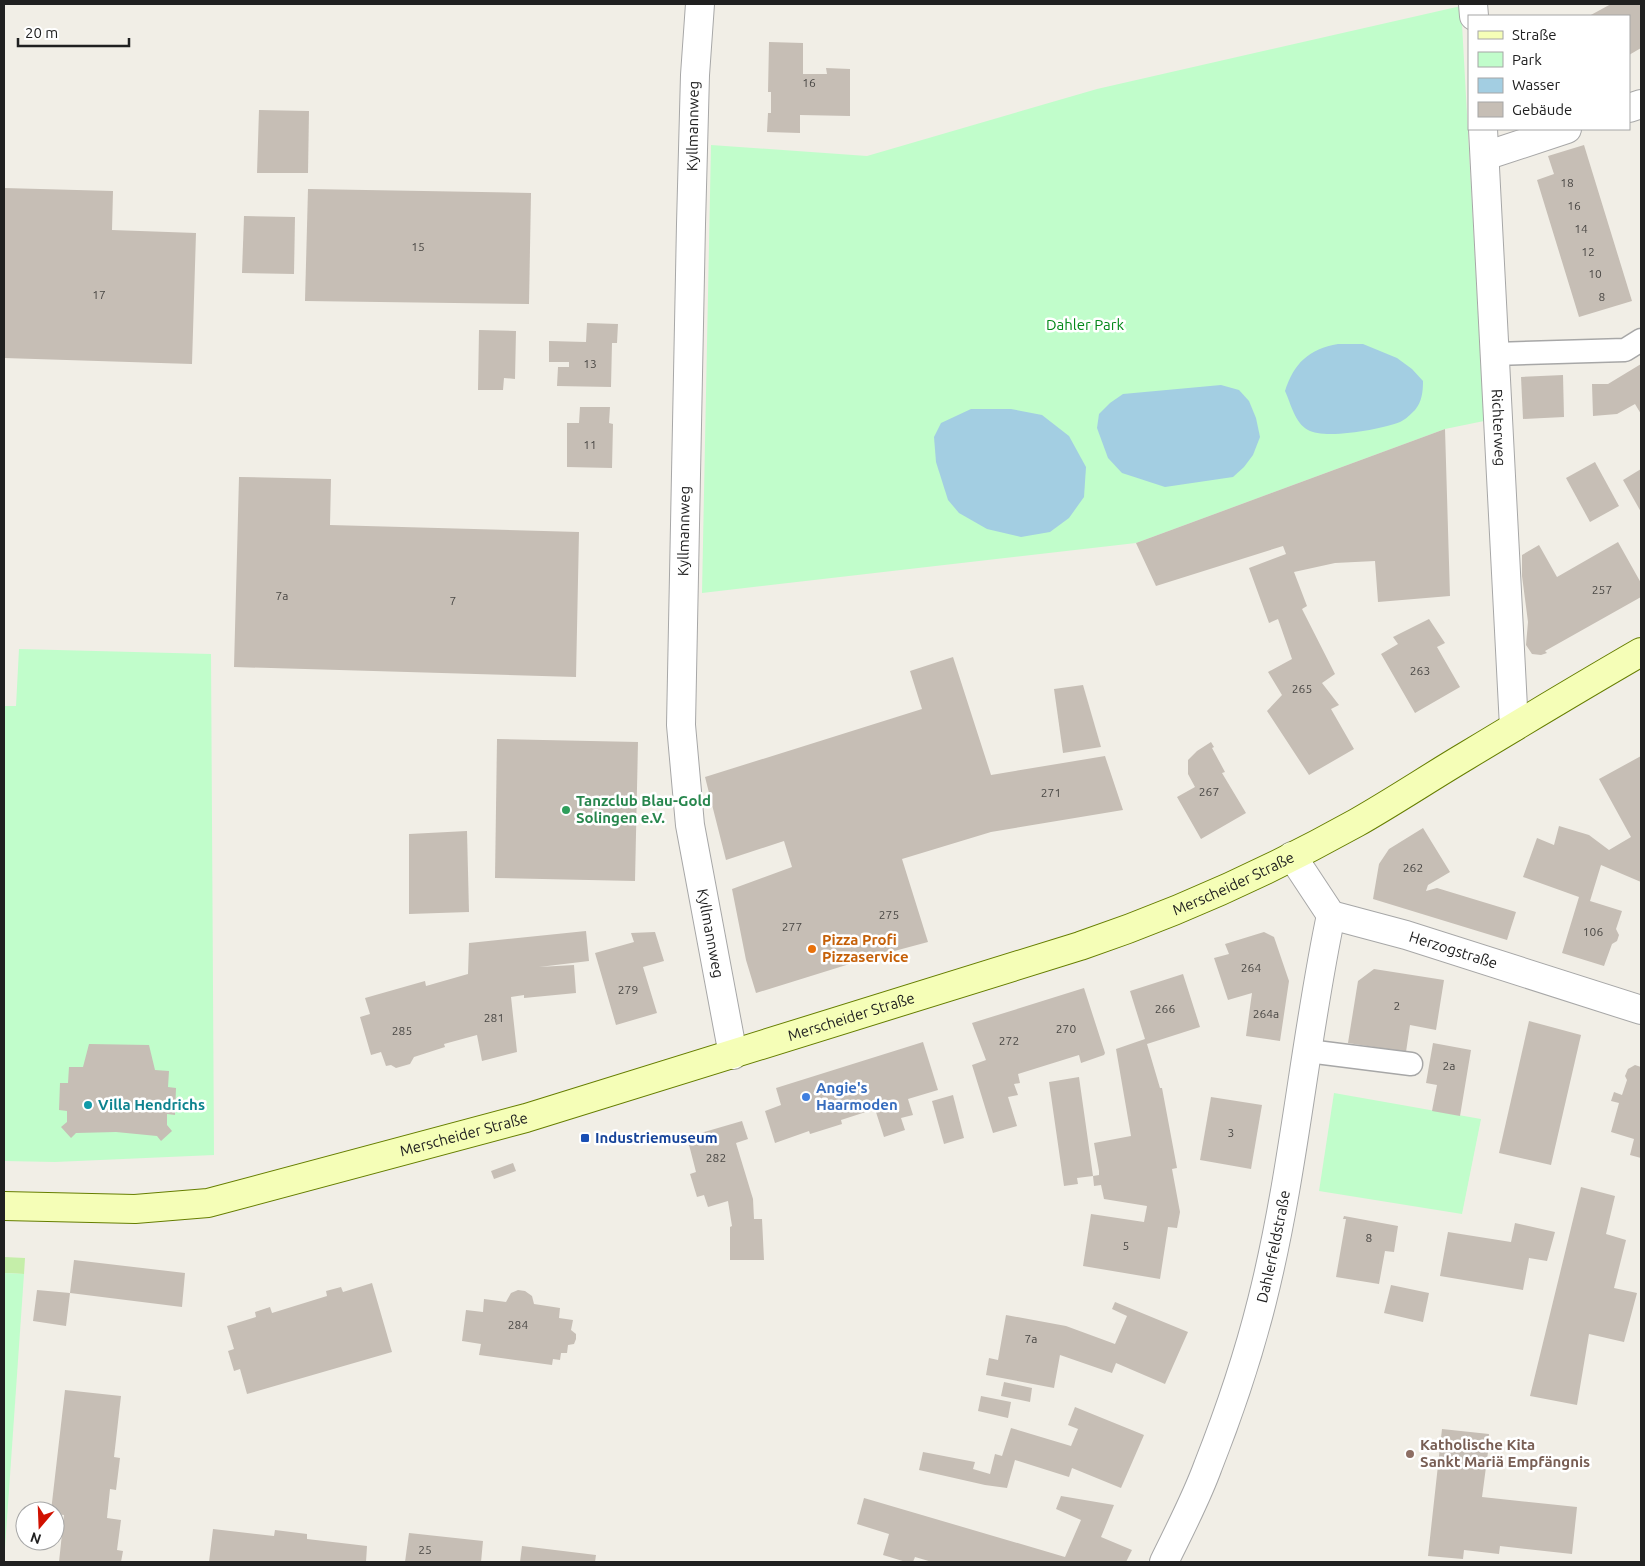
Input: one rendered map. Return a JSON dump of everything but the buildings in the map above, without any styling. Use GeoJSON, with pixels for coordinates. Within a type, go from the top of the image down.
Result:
{"type":"FeatureCollection","features":[{"type":"Feature","properties":{"kind":"main road","name":"Merscheider Straße"},"geometry":{"type":"LineString","coordinates":[[4,1206],[135,1208],[208,1203],[526,1118],[1145,924],[1217,892],[1356,823],[1641,652]]}},
{"type":"Feature","properties":{"kind":"street","name":"Kyllmannweg"},"geometry":{"type":"LineString","coordinates":[[700,4],[695,74],[690,244],[681,725],[690,825],[733,1054]]}},
{"type":"Feature","properties":{"kind":"street","name":"Richterweg"},"geometry":{"type":"LineString","coordinates":[[1483,130],[1514,727]]}},
{"type":"Feature","properties":{"kind":"street"},"geometry":{"type":"LineString","coordinates":[[1485,156],[1564,130]]}},
{"type":"Feature","properties":{"kind":"street"},"geometry":{"type":"LineString","coordinates":[[1292,856],[1331,915]]}},
{"type":"Feature","properties":{"kind":"street","name":"Herzogstraße"},"geometry":{"type":"LineString","coordinates":[[1331,915],[1406,935],[1641,1010]]}},
{"type":"Feature","properties":{"kind":"street","name":"Dahlerfeldstraße"},"geometry":{"type":"LineString","coordinates":[[1164,1562],[1208,1468],[1229,1410],[1262,1302],[1285,1195],[1322,960],[1331,915]]}},
{"type":"Feature","properties":{"kind":"lane"},"geometry":{"type":"LineString","coordinates":[[1495,354],[1625,350],[1641,340]]}},
{"type":"Feature","properties":{"kind":"lane"},"geometry":{"type":"LineString","coordinates":[[1308,1050],[1411,1064]]}},
{"type":"Feature","properties":{"kind":"green space","name":"Dahler Park"},"geometry":{"type":"Polygon","coordinates":[[[1461,6],[1484,421],[1445,429],[1136,543],[702,593],[711,145],[867,156],[1097,89],[1461,6]]]}},
{"type":"Feature","properties":{"kind":"green space"},"geometry":{"type":"Polygon","coordinates":[[[19,649],[211,654],[214,1155],[55,1162],[4,1161],[4,706],[16,706],[19,649]]]}},
{"type":"Feature","properties":{"kind":"green space"},"geometry":{"type":"Polygon","coordinates":[[[1334,1093],[1481,1119],[1462,1214],[1319,1191],[1334,1093]]]}},
{"type":"Feature","properties":{"kind":"green space"},"geometry":{"type":"Polygon","coordinates":[[[4,1257],[25,1258],[24,1274],[4,1273],[4,1257]]]}},
{"type":"Feature","properties":{"kind":"green space"},"geometry":{"type":"Polygon","coordinates":[[[4,1273],[24,1274],[4,1562],[4,1273]]]}},
{"type":"Feature","properties":{"kind":"water"},"geometry":{"type":"Polygon","coordinates":[[[1363,344],[1397,358],[1412,369],[1423,381],[1421,400],[1415,410],[1400,422],[1380,428],[1354,432],[1340,434],[1316,433],[1304,427],[1291,407],[1285,391],[1289,381],[1298,365],[1304,359],[1328,346],[1363,344]]]}},
{"type":"Feature","properties":{"kind":"water"},"geometry":{"type":"Polygon","coordinates":[[[1221,385],[1239,390],[1249,401],[1256,418],[1260,437],[1253,455],[1233,477],[1165,487],[1122,473],[1108,458],[1097,428],[1099,414],[1123,394],[1221,385]]]}},
{"type":"Feature","properties":{"kind":"water"},"geometry":{"type":"Polygon","coordinates":[[[971,409],[1011,409],[1042,415],[1069,436],[1086,467],[1084,497],[1069,518],[1050,532],[1021,537],[987,529],[959,513],[948,500],[936,462],[934,437],[941,423],[971,409]]]}},
{"type":"Feature","properties":{"kind":"place","name":"Tanzclub Blau-Gold Solingen e.V."},"geometry":{"type":"Point","coordinates":[566,810]}},
{"type":"Feature","properties":{"kind":"place","name":"Pizza Profi Pizzaservice"},"geometry":{"type":"Point","coordinates":[812,949]}},
{"type":"Feature","properties":{"kind":"place","name":"Angie's Haarmoden"},"geometry":{"type":"Point","coordinates":[806,1097]}},
{"type":"Feature","properties":{"kind":"place","name":"Villa Hendrichs"},"geometry":{"type":"Point","coordinates":[88,1105]}},
{"type":"Feature","properties":{"kind":"place","name":"Industriemuseum"},"geometry":{"type":"Point","coordinates":[585,1138]}},
{"type":"Feature","properties":{"kind":"place","name":"Katholische Kita Sankt Mariä Empfängnis"},"geometry":{"type":"Point","coordinates":[1410,1454]}}]}
